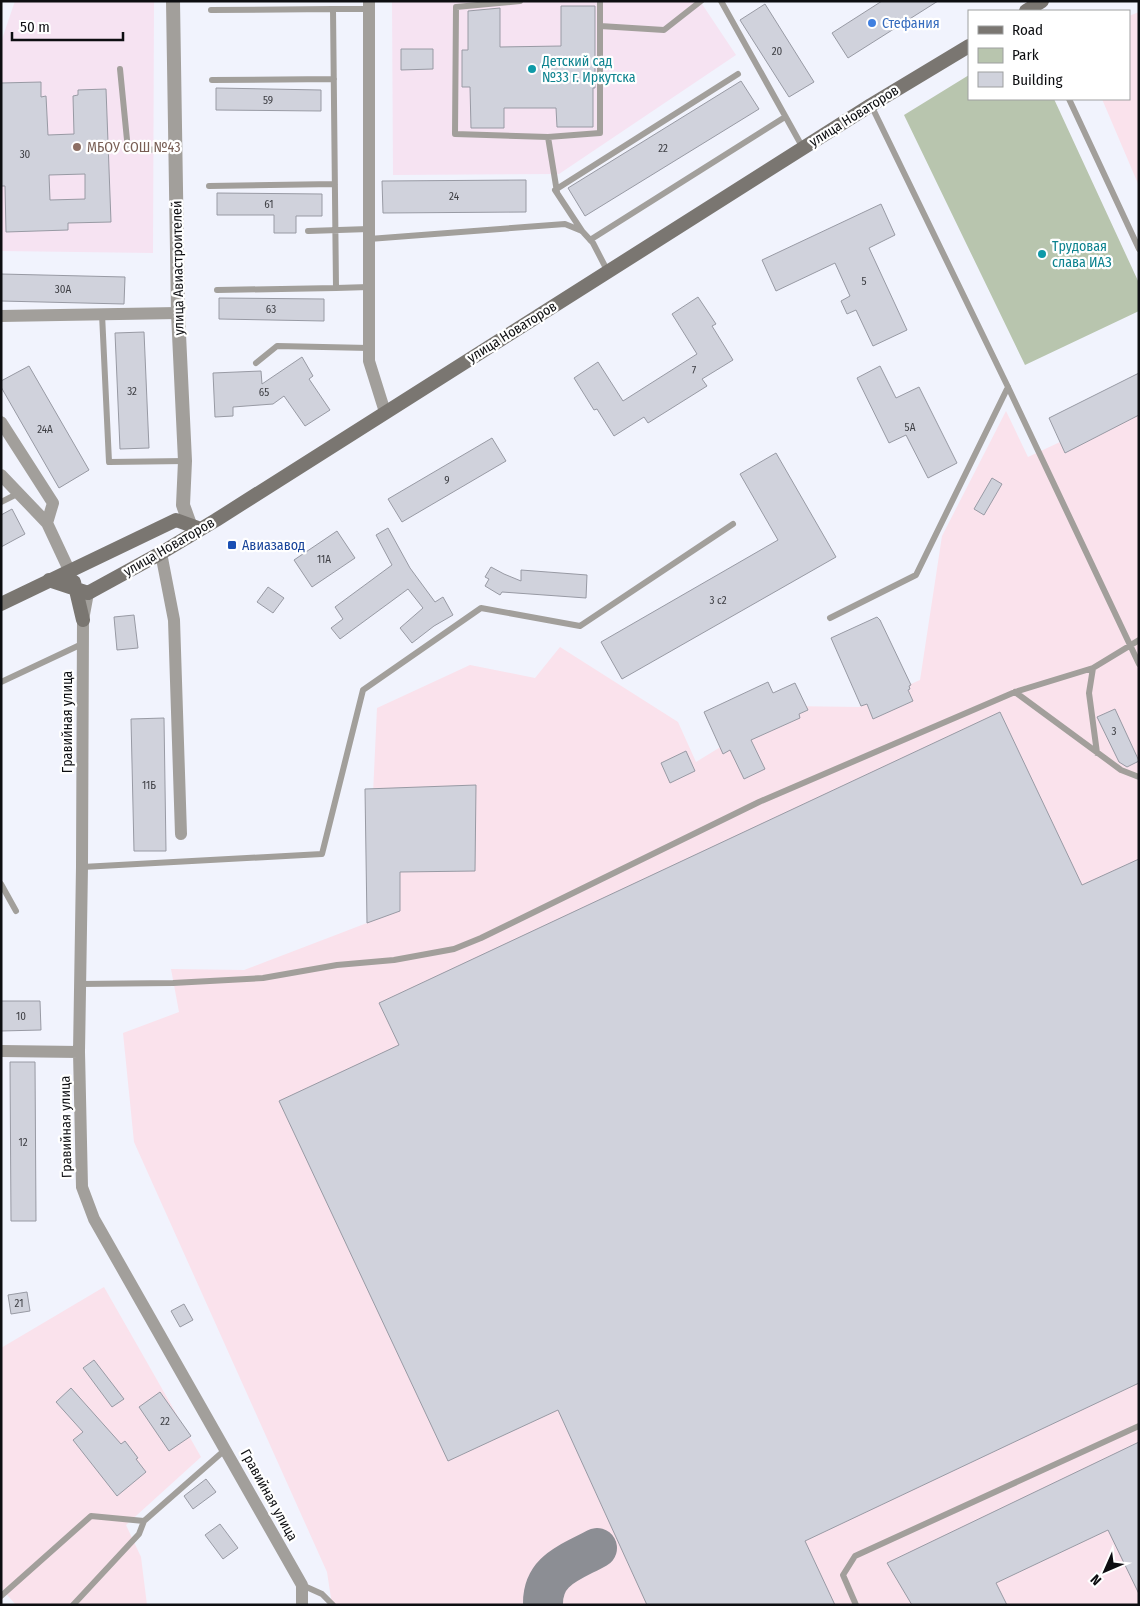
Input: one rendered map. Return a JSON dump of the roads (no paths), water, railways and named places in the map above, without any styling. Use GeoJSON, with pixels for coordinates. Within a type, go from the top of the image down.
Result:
{"type":"FeatureCollection","features":[{"type":"Feature","properties":{"kind":"main road"},"geometry":{"type":"LineString","coordinates":[[1028,10],[1042,1]]}},
{"type":"Feature","properties":{"kind":"main road","name":"улица Новаторов"},"geometry":{"type":"LineString","coordinates":[[88,593],[161,553],[196,529],[608,272],[871,105],[968,47]]}},
{"type":"Feature","properties":{"kind":"main road"},"geometry":{"type":"LineString","coordinates":[[1,604],[176,520],[196,529]]}},
{"type":"Feature","properties":{"kind":"main road"},"geometry":{"type":"LineString","coordinates":[[83,620],[74,581],[86,562]]}},
{"type":"Feature","properties":{"kind":"main road"},"geometry":{"type":"LineString","coordinates":[[48,580],[88,593]]}},
{"type":"Feature","properties":{"kind":"street","name":"улица Авиастроителей"},"geometry":{"type":"LineString","coordinates":[[173,1],[178,313],[185,461],[183,505],[196,529]]}},
{"type":"Feature","properties":{"kind":"street"},"geometry":{"type":"LineString","coordinates":[[369,5],[369,362],[385,412]]}},
{"type":"Feature","properties":{"kind":"street"},"geometry":{"type":"LineString","coordinates":[[1,316],[178,313]]}},
{"type":"Feature","properties":{"kind":"street"},"geometry":{"type":"LineString","coordinates":[[1,422],[53,504],[47,523]]}},
{"type":"Feature","properties":{"kind":"street"},"geometry":{"type":"LineString","coordinates":[[1,475],[47,523],[69,570]]}},
{"type":"Feature","properties":{"kind":"street"},"geometry":{"type":"LineString","coordinates":[[161,553],[174,620],[181,834]]}},
{"type":"Feature","properties":{"kind":"street","name":"Гравийная улица"},"geometry":{"type":"LineString","coordinates":[[88,593],[83,620],[82,644],[82,867],[79,1052],[82,1187],[94,1219],[302,1585],[302,1605]]}},
{"type":"Feature","properties":{"kind":"street"},"geometry":{"type":"LineString","coordinates":[[1,1051],[79,1052]]}},
{"type":"Feature","properties":{"kind":"lane"},"geometry":{"type":"LineString","coordinates":[[520,1],[456,7],[455,134],[548,137],[600,133],[600,1]]}},
{"type":"Feature","properties":{"kind":"lane"},"geometry":{"type":"LineString","coordinates":[[600,26],[664,30],[701,1]]}},
{"type":"Feature","properties":{"kind":"lane"},"geometry":{"type":"LineString","coordinates":[[722,1],[803,148]]}},
{"type":"Feature","properties":{"kind":"lane"},"geometry":{"type":"LineString","coordinates":[[211,10],[333,9],[369,5]]}},
{"type":"Feature","properties":{"kind":"lane"},"geometry":{"type":"LineString","coordinates":[[333,9],[336,288]]}},
{"type":"Feature","properties":{"kind":"lane"},"geometry":{"type":"LineString","coordinates":[[120,69],[128,150],[176,150]]}},
{"type":"Feature","properties":{"kind":"lane"},"geometry":{"type":"LineString","coordinates":[[556,192],[555,190],[738,74]]}},
{"type":"Feature","properties":{"kind":"lane"},"geometry":{"type":"LineString","coordinates":[[212,80],[334,79]]}},
{"type":"Feature","properties":{"kind":"lane"},"geometry":{"type":"LineString","coordinates":[[1069,100],[1139,249]]}},
{"type":"Feature","properties":{"kind":"lane"},"geometry":{"type":"LineString","coordinates":[[871,105],[1091,560],[1139,664]]}},
{"type":"Feature","properties":{"kind":"lane"},"geometry":{"type":"LineString","coordinates":[[590,240],[785,117]]}},
{"type":"Feature","properties":{"kind":"lane"},"geometry":{"type":"LineString","coordinates":[[548,137],[556,192],[590,240],[608,272]]}},
{"type":"Feature","properties":{"kind":"lane"},"geometry":{"type":"LineString","coordinates":[[209,186],[335,184]]}},
{"type":"Feature","properties":{"kind":"lane"},"geometry":{"type":"LineString","coordinates":[[308,232],[335,230],[369,234],[565,224],[582,231]]}},
{"type":"Feature","properties":{"kind":"lane"},"geometry":{"type":"LineString","coordinates":[[217,290],[369,287]]}},
{"type":"Feature","properties":{"kind":"lane"},"geometry":{"type":"LineString","coordinates":[[102,314],[109,462],[185,461]]}},
{"type":"Feature","properties":{"kind":"lane"},"geometry":{"type":"LineString","coordinates":[[256,363],[276,346],[369,348]]}},
{"type":"Feature","properties":{"kind":"lane"},"geometry":{"type":"LineString","coordinates":[[830,618],[916,575],[1008,387]]}},
{"type":"Feature","properties":{"kind":"lane"},"geometry":{"type":"LineString","coordinates":[[1,502],[19,492]]}},
{"type":"Feature","properties":{"kind":"lane"},"geometry":{"type":"LineString","coordinates":[[82,867],[322,854],[362,690],[481,608],[580,626],[733,524]]}},
{"type":"Feature","properties":{"kind":"lane"},"geometry":{"type":"LineString","coordinates":[[80,984],[173,983],[263,978],[337,965],[394,960],[454,949],[481,938],[759,802],[1015,692],[1093,668],[1139,640]]}},
{"type":"Feature","properties":{"kind":"lane"},"geometry":{"type":"LineString","coordinates":[[1,682],[82,644]]}},
{"type":"Feature","properties":{"kind":"lane"},"geometry":{"type":"LineString","coordinates":[[1093,668],[1089,692],[1097,753]]}},
{"type":"Feature","properties":{"kind":"lane"},"geometry":{"type":"LineString","coordinates":[[1015,692],[1121,770],[1139,777]]}},
{"type":"Feature","properties":{"kind":"lane"},"geometry":{"type":"LineString","coordinates":[[1,884],[16,911]]}},
{"type":"Feature","properties":{"kind":"lane"},"geometry":{"type":"LineString","coordinates":[[856,1605],[843,1575],[855,1556],[1139,1426]]}},
{"type":"Feature","properties":{"kind":"lane"},"geometry":{"type":"LineString","coordinates":[[74,1605],[139,1534],[144,1521],[226,1449]]}},
{"type":"Feature","properties":{"kind":"lane"},"geometry":{"type":"LineString","coordinates":[[1,1596],[92,1516],[144,1521]]}},
{"type":"Feature","properties":{"kind":"lane"},"geometry":{"type":"LineString","coordinates":[[302,1585],[322,1594],[333,1605]]}},
{"type":"Feature","properties":{"kind":"place","name":"Стефания"},"geometry":{"type":"Point","coordinates":[872,23]}},
{"type":"Feature","properties":{"kind":"place","name":"Детский сад №33 г. Иркутска"},"geometry":{"type":"Point","coordinates":[532,69]}},
{"type":"Feature","properties":{"kind":"place","name":"МБОУ СОШ №43"},"geometry":{"type":"Point","coordinates":[77,147]}},
{"type":"Feature","properties":{"kind":"place","name":"Трудовая слава ИАЗ"},"geometry":{"type":"Point","coordinates":[1042,254]}},
{"type":"Feature","properties":{"kind":"place","name":"Авиазавод"},"geometry":{"type":"Point","coordinates":[232,545]}}]}
